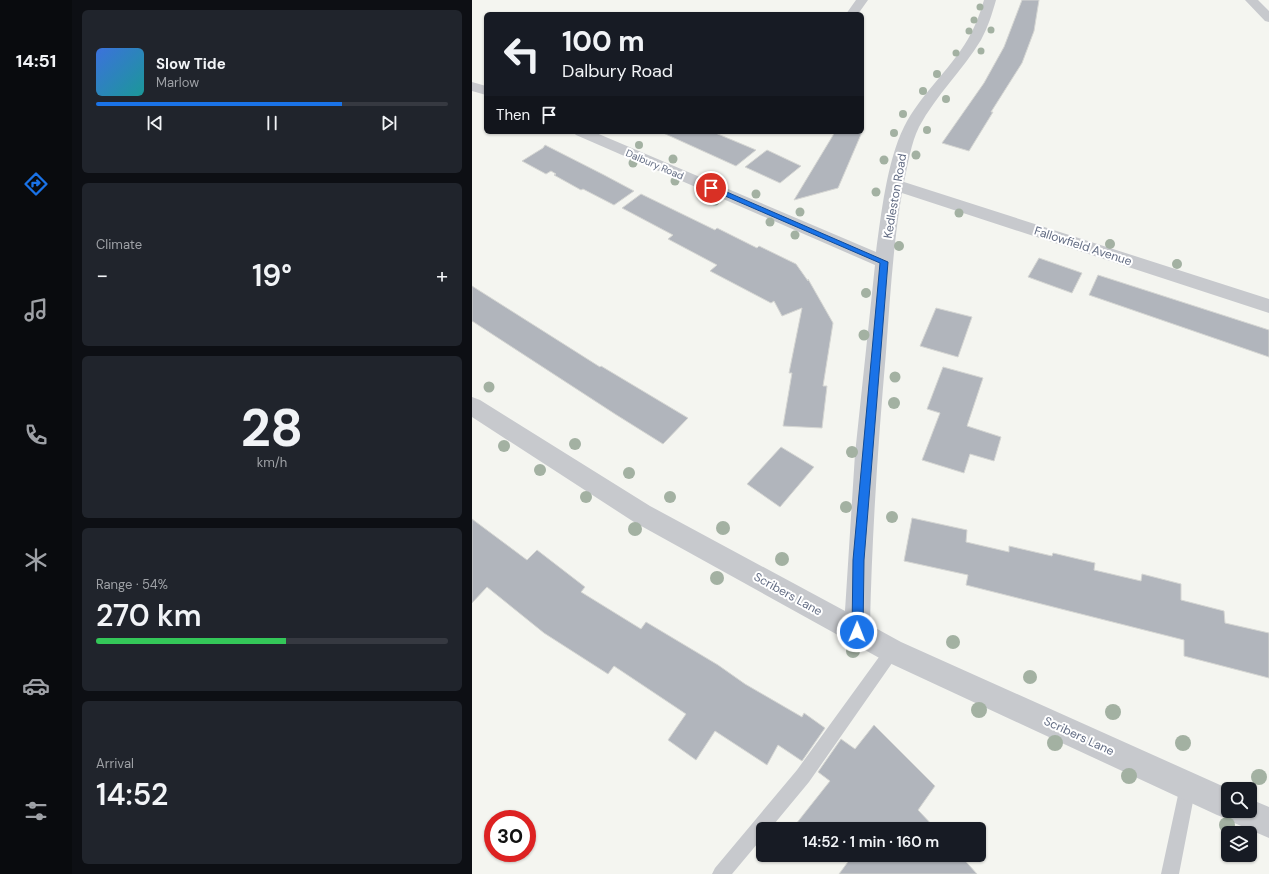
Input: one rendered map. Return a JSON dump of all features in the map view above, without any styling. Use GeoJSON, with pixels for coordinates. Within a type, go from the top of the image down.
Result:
{"type":"FeatureCollection","features":[{"type":"Feature","properties":{"kind":"street"},"geometry":{"type":"LineString","coordinates":[[853,12],[862,0]]}},
{"type":"Feature","properties":{"kind":"street","name":"Kedleston Road"},"geometry":{"type":"LineString","coordinates":[[857,632],[858,560],[884,262],[896,185],[904,146],[917,118],[954,70],[977,34],[990,0]]}},
{"type":"Feature","properties":{"kind":"street"},"geometry":{"type":"LineString","coordinates":[[1251,0],[1269,18]]}},
{"type":"Feature","properties":{"kind":"street"},"geometry":{"type":"LineString","coordinates":[[472,86],[484,90]]}},
{"type":"Feature","properties":{"kind":"street","name":"Dalbury Road"},"geometry":{"type":"LineString","coordinates":[[586,134],[884,262]]}},
{"type":"Feature","properties":{"kind":"street","name":"Fallowfield Avenue"},"geometry":{"type":"LineString","coordinates":[[896,185],[1269,306]]}},
{"type":"Feature","properties":{"kind":"street","name":"Scribers Lane"},"geometry":{"type":"LineString","coordinates":[[472,406],[642,514],[892,651],[1221,801]]}},
{"type":"Feature","properties":{"kind":"street"},"geometry":{"type":"LineString","coordinates":[[1257,817],[1269,823]]}},
{"type":"Feature","properties":{"kind":"lane"},"geometry":{"type":"LineString","coordinates":[[721,874],[804,776],[892,651]]}},
{"type":"Feature","properties":{"kind":"lane"},"geometry":{"type":"LineString","coordinates":[[1170,874],[1188,786]]}},
{"type":"Feature","properties":{"kind":"building"},"geometry":{"type":"Polygon","coordinates":[[[1022,0],[1039,0],[1034,31],[1022,63],[991,112],[993,112],[969,151],[942,143],[984,83],[1004,47],[1022,0]]]}},
{"type":"Feature","properties":{"kind":"building"},"geometry":{"type":"Polygon","coordinates":[[[665,134],[718,134],[756,150],[736,166],[665,134]]]}},
{"type":"Feature","properties":{"kind":"building"},"geometry":{"type":"Polygon","coordinates":[[[834,134],[861,134],[838,188],[794,200],[834,134]]]}},
{"type":"Feature","properties":{"kind":"building"},"geometry":{"type":"Polygon","coordinates":[[[545,145],[634,191],[614,205],[583,189],[581,190],[554,175],[556,174],[551,171],[546,174],[522,161],[543,148],[545,145]]]}},
{"type":"Feature","properties":{"kind":"building"},"geometry":{"type":"Polygon","coordinates":[[[767,150],[801,166],[780,183],[745,167],[767,150]]]}},
{"type":"Feature","properties":{"kind":"building"},"geometry":{"type":"Polygon","coordinates":[[[641,194],[715,230],[717,228],[757,248],[759,246],[796,264],[808,281],[808,279],[833,323],[823,386],[827,386],[822,428],[783,426],[792,373],[789,373],[802,308],[782,316],[774,301],[771,303],[710,271],[717,265],[668,239],[673,235],[622,208],[641,194]]]}},
{"type":"Feature","properties":{"kind":"building"},"geometry":{"type":"Polygon","coordinates":[[[1039,258],[1082,273],[1072,293],[1028,277],[1039,258]]]}},
{"type":"Feature","properties":{"kind":"building"},"geometry":{"type":"Polygon","coordinates":[[[1098,275],[1269,330],[1269,357],[1089,295],[1098,275]]]}},
{"type":"Feature","properties":{"kind":"building"},"geometry":{"type":"Polygon","coordinates":[[[472,286],[600,367],[601,366],[688,418],[663,444],[472,321],[472,286]]]}},
{"type":"Feature","properties":{"kind":"building"},"geometry":{"type":"Polygon","coordinates":[[[936,308],[972,317],[958,357],[920,346],[936,308]]]}},
{"type":"Feature","properties":{"kind":"building"},"geometry":{"type":"Polygon","coordinates":[[[943,367],[983,378],[967,426],[1001,437],[994,461],[970,454],[964,473],[922,460],[940,413],[927,409],[943,367]]]}},
{"type":"Feature","properties":{"kind":"building"},"geometry":{"type":"Polygon","coordinates":[[[781,447],[814,467],[780,507],[747,484],[781,447]]]}},
{"type":"Feature","properties":{"kind":"building"},"geometry":{"type":"Polygon","coordinates":[[[912,518],[967,530],[966,542],[1009,552],[1009,546],[1052,556],[1053,553],[1095,563],[1094,570],[1141,581],[1142,574],[1181,584],[1181,600],[1224,611],[1225,623],[1269,633],[1269,678],[1184,656],[1184,640],[966,585],[968,575],[904,561],[912,518]]]}},
{"type":"Feature","properties":{"kind":"building"},"geometry":{"type":"Polygon","coordinates":[[[472,519],[527,560],[537,550],[585,587],[581,592],[641,629],[646,622],[718,665],[745,684],[802,717],[804,713],[825,728],[802,761],[778,745],[767,765],[715,731],[696,760],[668,740],[686,714],[614,666],[608,674],[544,633],[487,587],[472,603],[472,519]]]}},
{"type":"Feature","properties":{"kind":"building"},"geometry":{"type":"Polygon","coordinates":[[[874,725],[935,786],[918,810],[929,822],[798,822],[830,781],[818,772],[841,739],[855,749],[874,725]]]}},
{"type":"Feature","properties":{"kind":"building"},"geometry":{"type":"Polygon","coordinates":[[[848,862],[966,862],[977,874],[839,874],[848,862]]]}},
{"type":"Feature","properties":{"kind":"route"},"geometry":{"type":"LineString","coordinates":[[711,188],[884,262],[858,560],[857,632]]}}]}
